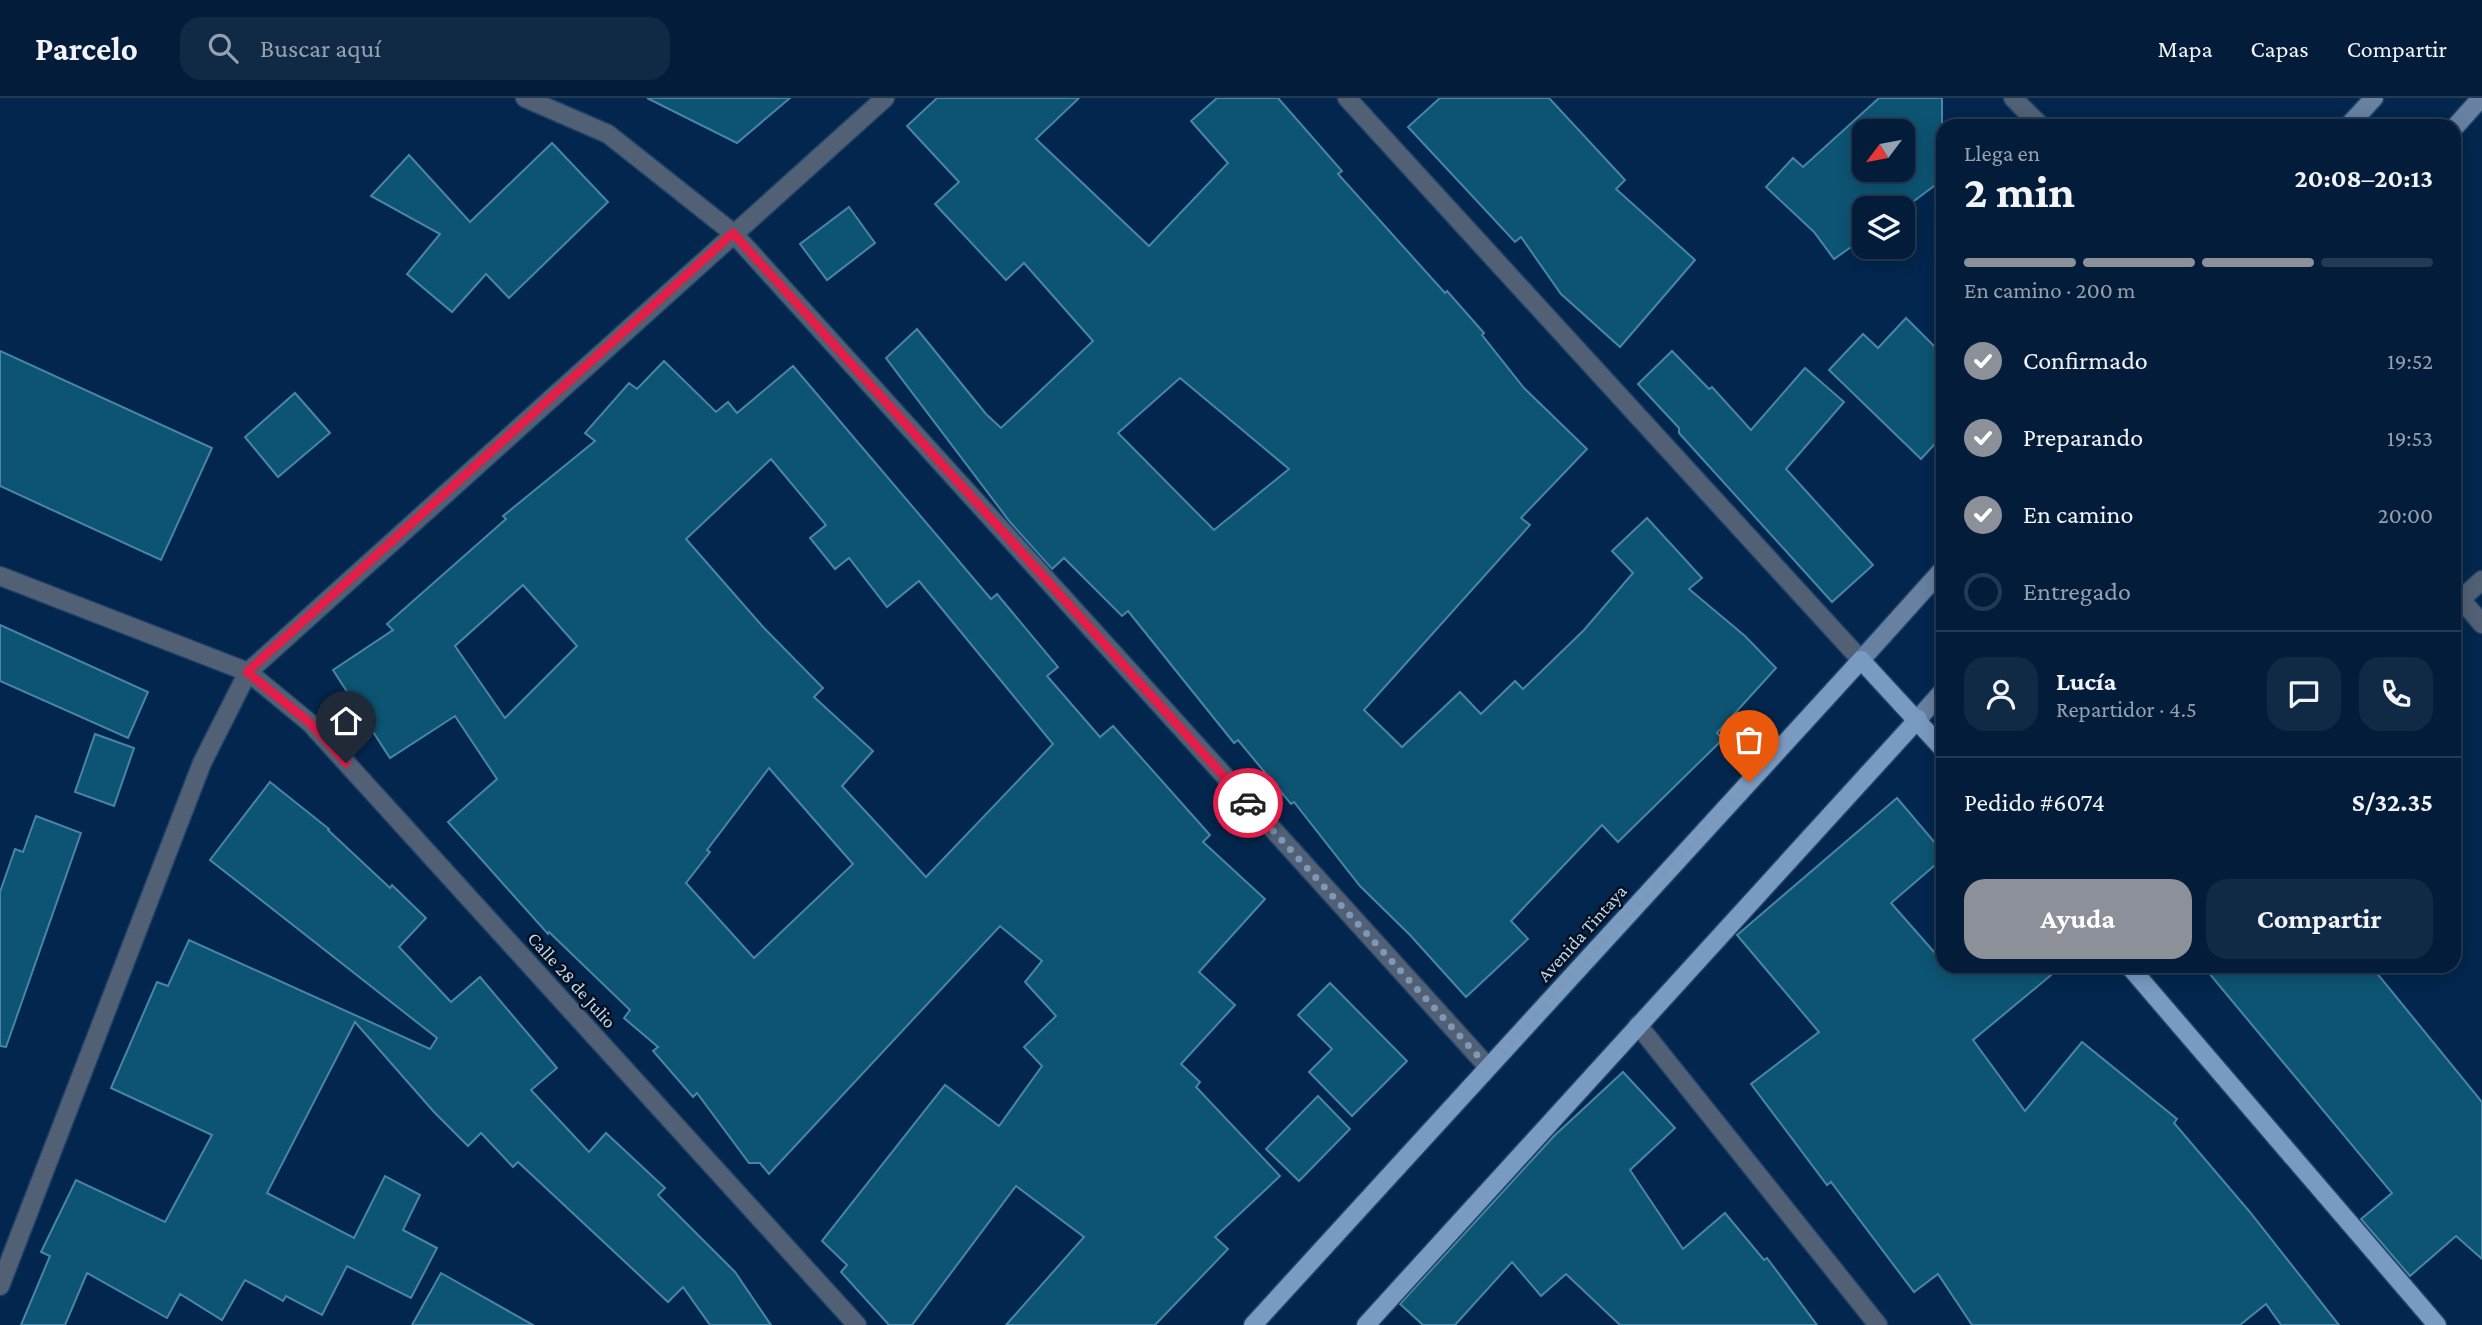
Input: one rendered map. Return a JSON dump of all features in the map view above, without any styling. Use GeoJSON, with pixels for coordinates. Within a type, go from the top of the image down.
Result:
{"type":"FeatureCollection","features":[{"type":"Feature","properties":{"kind":"main road"},"geometry":{"type":"LineString","coordinates":[[2354,119],[2374,98]]}},
{"type":"Feature","properties":{"kind":"main road"},"geometry":{"type":"LineString","coordinates":[[2461,120],[2481,98]]}},
{"type":"Feature","properties":{"kind":"main road","name":"Avenida Tintaya"},"geometry":{"type":"LineString","coordinates":[[1253,1325],[1936,577]]}},
{"type":"Feature","properties":{"kind":"main road"},"geometry":{"type":"LineString","coordinates":[[1861,660],[1936,741]]}},
{"type":"Feature","properties":{"kind":"main road"},"geometry":{"type":"LineString","coordinates":[[1366,1325],[1936,699]]}},
{"type":"Feature","properties":{"kind":"main road"},"geometry":{"type":"LineString","coordinates":[[2135,973],[2437,1325]]}},
{"type":"Feature","properties":{"kind":"street"},"geometry":{"type":"LineString","coordinates":[[525,98],[608,134],[733,233],[1488,1067]]}},
{"type":"Feature","properties":{"kind":"street"},"geometry":{"type":"LineString","coordinates":[[0,1286],[202,763],[247,672],[885,98]]}},
{"type":"Feature","properties":{"kind":"street"},"geometry":{"type":"LineString","coordinates":[[1347,98],[1861,660]]}},
{"type":"Feature","properties":{"kind":"street"},"geometry":{"type":"LineString","coordinates":[[2013,98],[2034,119]]}},
{"type":"Feature","properties":{"kind":"street","name":"Calle 28 de Julio"},"geometry":{"type":"LineString","coordinates":[[0,576],[247,672],[310,723],[857,1325]]}},
{"type":"Feature","properties":{"kind":"street"},"geometry":{"type":"LineString","coordinates":[[2461,593],[2482,580]]}},
{"type":"Feature","properties":{"kind":"street"},"geometry":{"type":"LineString","coordinates":[[2461,600],[2482,624]]}},
{"type":"Feature","properties":{"kind":"street"},"geometry":{"type":"LineString","coordinates":[[1638,1025],[1878,1325]]}},
{"type":"Feature","properties":{"kind":"building"},"geometry":{"type":"Polygon","coordinates":[[[647,98],[790,98],[737,143],[647,98]]]}},
{"type":"Feature","properties":{"kind":"building"},"geometry":{"type":"Polygon","coordinates":[[[937,98],[1079,98],[1036,139],[1149,246],[1228,163],[1191,121],[1217,98],[1278,98],[1342,171],[1338,174],[1484,333],[1482,335],[1524,388],[1587,449],[1521,518],[1530,525],[1364,710],[1402,747],[1460,692],[1481,714],[1515,681],[1523,689],[1584,630],[1633,573],[1612,551],[1647,518],[1702,578],[1689,589],[1745,636],[1776,668],[1717,733],[1723,739],[1618,842],[1602,825],[1511,921],[1528,939],[1466,997],[1410,935],[1360,886],[1294,802],[1291,804],[1238,740],[1234,743],[1128,611],[1122,616],[1064,558],[1052,569],[1010,522],[886,358],[917,329],[986,414],[1001,428],[1093,341],[1024,263],[1006,280],[935,204],[959,182],[907,126],[937,98]],[[1180,378],[1118,433],[1214,530],[1289,469],[1180,378]]]}},
{"type":"Feature","properties":{"kind":"building"},"geometry":{"type":"Polygon","coordinates":[[[1440,98],[1549,98],[1625,180],[1616,189],[1695,260],[1620,347],[1561,294],[1521,237],[1515,242],[1408,127],[1440,98]]]}},
{"type":"Feature","properties":{"kind":"building"},"geometry":{"type":"Polygon","coordinates":[[[1879,98],[1942,98],[1942,119],[1936,119],[1936,184],[1915,200],[1915,196],[1852,196],[1852,246],[1834,259],[1814,232],[1766,187],[1793,158],[1803,167],[1852,123],[1852,182],[1915,182],[1915,119],[1856,119],[1879,98]]]}},
{"type":"Feature","properties":{"kind":"building"},"geometry":{"type":"Polygon","coordinates":[[[552,143],[608,202],[509,298],[486,274],[452,312],[407,274],[440,234],[371,196],[409,155],[470,222],[552,143]]]}},
{"type":"Feature","properties":{"kind":"building"},"geometry":{"type":"Polygon","coordinates":[[[849,207],[875,243],[827,280],[800,244],[849,207]]]}},
{"type":"Feature","properties":{"kind":"building"},"geometry":{"type":"Polygon","coordinates":[[[1906,318],[1936,348],[1936,443],[1921,459],[1829,370],[1863,334],[1878,348],[1906,318]]]}},
{"type":"Feature","properties":{"kind":"building"},"geometry":{"type":"Polygon","coordinates":[[[0,351],[212,448],[161,560],[0,486],[0,351]]]}},
{"type":"Feature","properties":{"kind":"building"},"geometry":{"type":"Polygon","coordinates":[[[1672,351],[1709,389],[1712,387],[1751,430],[1805,368],[1844,402],[1786,469],[1873,565],[1832,602],[1638,384],[1672,351]]]}},
{"type":"Feature","properties":{"kind":"building"},"geometry":{"type":"Polygon","coordinates":[[[664,361],[716,412],[728,402],[737,413],[793,366],[991,599],[997,594],[1058,667],[1047,676],[1100,737],[1113,726],[1210,835],[1203,842],[1265,899],[1199,972],[1235,1005],[1181,1064],[1200,1082],[1196,1087],[1280,1176],[1215,1237],[1228,1249],[1155,1325],[1006,1325],[1084,1237],[1016,1186],[912,1325],[889,1325],[841,1272],[847,1265],[822,1241],[945,1085],[999,1126],[1042,1066],[1024,1047],[1056,1016],[1025,982],[1042,961],[1000,926],[769,1174],[760,1163],[749,1163],[697,1093],[693,1097],[653,1051],[658,1047],[624,1018],[630,1010],[549,932],[548,934],[448,822],[497,779],[455,716],[390,758],[333,670],[393,630],[387,624],[506,519],[503,516],[595,441],[585,433],[629,383],[637,389],[664,361]],[[771,459],[686,539],[764,628],[823,688],[814,697],[873,751],[842,786],[926,877],[1053,744],[919,581],[887,607],[849,558],[835,569],[810,538],[826,525],[771,459]],[[523,585],[455,646],[505,718],[577,646],[523,585]],[[769,768],[707,850],[710,852],[686,883],[754,958],[853,864],[769,768]]]}},
{"type":"Feature","properties":{"kind":"building"},"geometry":{"type":"Polygon","coordinates":[[[295,393],[330,433],[278,477],[245,437],[295,393]]]}},
{"type":"Feature","properties":{"kind":"building"},"geometry":{"type":"Polygon","coordinates":[[[0,625],[148,692],[128,738],[0,681],[0,625]]]}},
{"type":"Feature","properties":{"kind":"building"},"geometry":{"type":"Polygon","coordinates":[[[95,734],[134,748],[114,806],[75,792],[95,734]]]}},
{"type":"Feature","properties":{"kind":"building"},"geometry":{"type":"Polygon","coordinates":[[[270,782],[329,829],[390,888],[392,885],[426,918],[399,947],[451,1002],[480,977],[557,1068],[531,1090],[589,1152],[606,1133],[665,1188],[658,1195],[735,1272],[771,1325],[710,1325],[683,1287],[668,1302],[518,1162],[513,1167],[481,1133],[468,1146],[434,1112],[355,1022],[267,1193],[354,1238],[385,1176],[420,1195],[403,1230],[437,1248],[411,1298],[347,1266],[322,1315],[286,1296],[283,1301],[245,1280],[222,1320],[180,1294],[167,1318],[87,1273],[65,1325],[21,1325],[50,1256],[41,1252],[76,1180],[165,1222],[212,1135],[111,1088],[157,982],[168,986],[189,940],[430,1049],[437,1038],[210,860],[270,782]]]}},
{"type":"Feature","properties":{"kind":"building"},"geometry":{"type":"Polygon","coordinates":[[[1897,798],[1936,844],[1936,864],[1891,903],[1936,954],[1936,973],[2054,973],[1973,1040],[2025,1111],[2082,1042],[2177,1119],[2174,1123],[2249,1211],[2339,1325],[2281,1325],[2266,1304],[2240,1325],[1972,1325],[1938,1274],[1914,1292],[1831,1182],[1827,1185],[1751,1084],[1819,1032],[1737,935],[1897,798]]]}},
{"type":"Feature","properties":{"kind":"building"},"geometry":{"type":"Polygon","coordinates":[[[36,816],[81,833],[6,1047],[0,1046],[0,892],[15,849],[23,852],[36,816]]]}},
{"type":"Feature","properties":{"kind":"building"},"geometry":{"type":"Polygon","coordinates":[[[2209,973],[2377,973],[2482,1102],[2482,1259],[2456,1236],[2410,1276],[2361,1219],[2392,1193],[2209,973]]]}},
{"type":"Feature","properties":{"kind":"building"},"geometry":{"type":"Polygon","coordinates":[[[1330,983],[1407,1061],[1352,1116],[1309,1072],[1332,1049],[1298,1015],[1330,983]]]}},
{"type":"Feature","properties":{"kind":"building"},"geometry":{"type":"Polygon","coordinates":[[[1623,1072],[1675,1128],[1630,1170],[1683,1249],[1725,1213],[1764,1260],[1767,1258],[1817,1325],[1620,1325],[1566,1274],[1541,1296],[1512,1262],[1455,1325],[1423,1325],[1400,1304],[1554,1136],[1623,1072]]]}},
{"type":"Feature","properties":{"kind":"building"},"geometry":{"type":"Polygon","coordinates":[[[1318,1096],[1350,1129],[1299,1181],[1266,1149],[1318,1096]]]}},
{"type":"Feature","properties":{"kind":"building"},"geometry":{"type":"Polygon","coordinates":[[[441,1273],[533,1325],[412,1325],[441,1273]]]}},
{"type":"Feature","properties":{"kind":"way so far"},"geometry":{"type":"LineString","coordinates":[[1248,803],[1488,1067],[1749,782]]}},
{"type":"Feature","properties":{"kind":"route"},"geometry":{"type":"LineString","coordinates":[[346,763],[310,723],[247,672],[733,233],[1248,803]]}}]}
